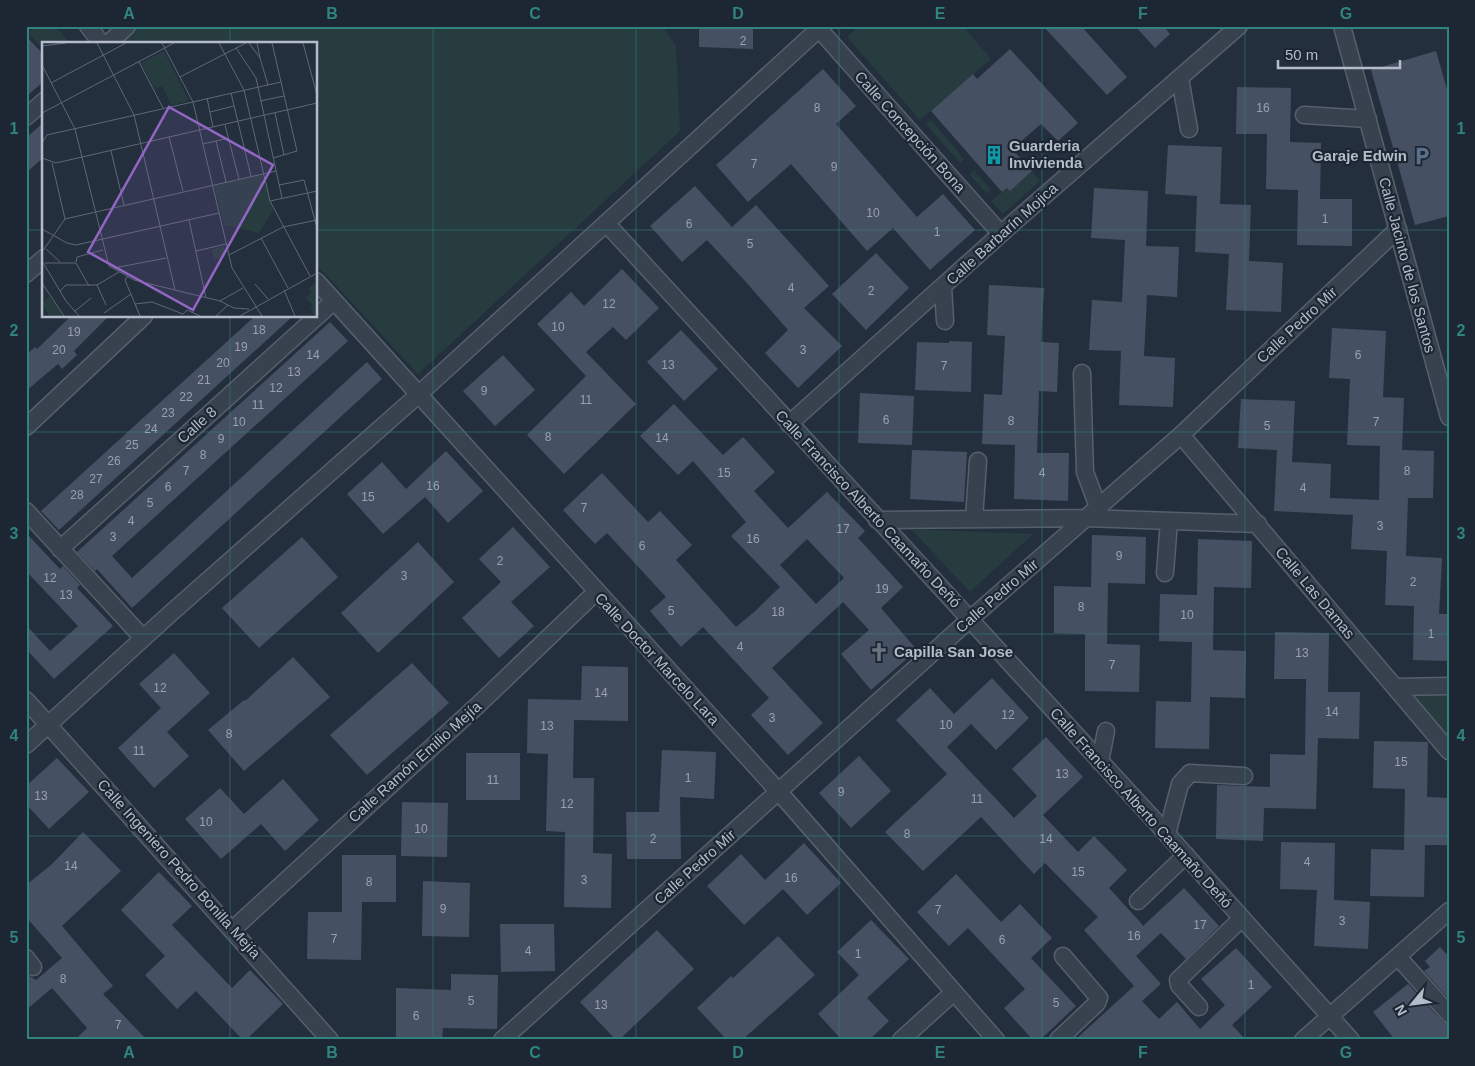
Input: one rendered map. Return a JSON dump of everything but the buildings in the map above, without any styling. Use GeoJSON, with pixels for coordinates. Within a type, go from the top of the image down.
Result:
{"type":"FeatureCollection","features":[{"type":"Feature","properties":{"kind":"street"},"geometry":{"type":"LineString","coordinates":[[88,26],[100,42]]}},
{"type":"Feature","properties":{"kind":"street"},"geometry":{"type":"LineString","coordinates":[[110,42],[126,26]]}},
{"type":"Feature","properties":{"kind":"street","name":"Calle Barbarín Mojica"},"geometry":{"type":"LineString","coordinates":[[789,424],[1001,234],[1239,26]]}},
{"type":"Feature","properties":{"kind":"street","name":"Calle Jacinto de los Santos"},"geometry":{"type":"LineString","coordinates":[[1342,26],[1449,417]]}},
{"type":"Feature","properties":{"kind":"street"},"geometry":{"type":"LineString","coordinates":[[26,744],[418,395],[820,28]]}},
{"type":"Feature","properties":{"kind":"street","name":"Calle Concepción Bona"},"geometry":{"type":"LineString","coordinates":[[820,28],[1001,234]]}},
{"type":"Feature","properties":{"kind":"street"},"geometry":{"type":"LineString","coordinates":[[1180,78],[1188,130]]}},
{"type":"Feature","properties":{"kind":"street"},"geometry":{"type":"LineString","coordinates":[[26,117],[42,103]]}},
{"type":"Feature","properties":{"kind":"street"},"geometry":{"type":"LineString","coordinates":[[1304,115],[1368,119]]}},
{"type":"Feature","properties":{"kind":"street","name":"Calle Francisco Alberto Caamaño Deñó"},"geometry":{"type":"LineString","coordinates":[[606,223],[1167,834],[1351,1040]]}},
{"type":"Feature","properties":{"kind":"street","name":"Calle Pedro Mir"},"geometry":{"type":"LineString","coordinates":[[502,1040],[969,620],[1181,435],[1398,229]]}},
{"type":"Feature","properties":{"kind":"street"},"geometry":{"type":"LineString","coordinates":[[26,274],[42,260]]}},
{"type":"Feature","properties":{"kind":"street","name":"Calle Doctor Marcelo Lara"},"geometry":{"type":"LineString","coordinates":[[318,283],[779,792],[996,1040]]}},
{"type":"Feature","properties":{"kind":"street"},"geometry":{"type":"LineString","coordinates":[[943,286],[945,321]]}},
{"type":"Feature","properties":{"kind":"street","name":"Calle 8"},"geometry":{"type":"LineString","coordinates":[[318,315],[334,301]]}},
{"type":"Feature","properties":{"kind":"street"},"geometry":{"type":"LineString","coordinates":[[26,426],[142,318]]}},
{"type":"Feature","properties":{"kind":"street","name":"Calle 8"},"geometry":{"type":"LineString","coordinates":[[60,548],[315,318]]}},
{"type":"Feature","properties":{"kind":"street"},"geometry":{"type":"LineString","coordinates":[[1082,373],[1085,472],[1092,512]]}},
{"type":"Feature","properties":{"kind":"street","name":"Calle Las Damas"},"geometry":{"type":"LineString","coordinates":[[1181,435],[1449,751]]}},
{"type":"Feature","properties":{"kind":"street"},"geometry":{"type":"LineString","coordinates":[[974,519],[978,462]]}},
{"type":"Feature","properties":{"kind":"street"},"geometry":{"type":"LineString","coordinates":[[26,511],[143,638]]}},
{"type":"Feature","properties":{"kind":"street"},"geometry":{"type":"LineString","coordinates":[[877,520],[974,519],[1092,512],[1169,521],[1258,524]]}},
{"type":"Feature","properties":{"kind":"street"},"geometry":{"type":"LineString","coordinates":[[1165,573],[1169,521]]}},
{"type":"Feature","properties":{"kind":"street","name":"Calle Ramón Emilio Mejía"},"geometry":{"type":"LineString","coordinates":[[232,930],[478,705],[596,592]]}},
{"type":"Feature","properties":{"kind":"street"},"geometry":{"type":"LineString","coordinates":[[1395,687],[1449,686]]}},
{"type":"Feature","properties":{"kind":"street","name":"Calle Ingeniero Pedro Bonilla Mejía"},"geometry":{"type":"LineString","coordinates":[[26,700],[330,1040]]}},
{"type":"Feature","properties":{"kind":"street"},"geometry":{"type":"LineString","coordinates":[[1100,762],[1106,731]]}},
{"type":"Feature","properties":{"kind":"street"},"geometry":{"type":"LineString","coordinates":[[1167,834],[1180,784],[1190,773],[1244,776]]}},
{"type":"Feature","properties":{"kind":"street"},"geometry":{"type":"LineString","coordinates":[[1138,901],[1186,855]]}},
{"type":"Feature","properties":{"kind":"street"},"geometry":{"type":"LineString","coordinates":[[1303,1040],[1329,1015],[1449,911]]}},
{"type":"Feature","properties":{"kind":"street"},"geometry":{"type":"LineString","coordinates":[[1199,1007],[1179,985],[1178,980],[1242,918]]}},
{"type":"Feature","properties":{"kind":"street"},"geometry":{"type":"LineString","coordinates":[[1058,1040],[1098,1003],[1099,998],[1063,956]]}},
{"type":"Feature","properties":{"kind":"street"},"geometry":{"type":"LineString","coordinates":[[1398,957],[1449,1014]]}},
{"type":"Feature","properties":{"kind":"street"},"geometry":{"type":"LineString","coordinates":[[900,1040],[954,992]]}},
{"type":"Feature","properties":{"kind":"green space"},"geometry":{"type":"Polygon","coordinates":[[[35,26],[55,26],[69,42],[42,42],[42,48],[28,33],[35,26]]]}},
{"type":"Feature","properties":{"kind":"green space"},"geometry":{"type":"Polygon","coordinates":[[[135,26],[662,26],[676,46],[680,131],[418,374],[318,266],[318,42],[118,42],[135,26]]]}},
{"type":"Feature","properties":{"kind":"green space"},"geometry":{"type":"Polygon","coordinates":[[[859,26],[963,26],[991,59],[920,120],[847,37],[859,26]]]}},
{"type":"Feature","properties":{"kind":"green space"},"geometry":{"type":"Polygon","coordinates":[[[931,120],[964,159],[960,163],[926,124],[931,120]]]}},
{"type":"Feature","properties":{"kind":"green space"},"geometry":{"type":"Polygon","coordinates":[[[974,170],[991,190],[987,194],[970,175],[974,170]]]}},
{"type":"Feature","properties":{"kind":"green space"},"geometry":{"type":"Polygon","coordinates":[[[1032,171],[1040,181],[1003,214],[991,201],[1007,188],[1010,191],[1032,171]]]}},
{"type":"Feature","properties":{"kind":"green space"},"geometry":{"type":"Polygon","coordinates":[[[911,529],[1033,534],[970,592],[911,529]]]}},
{"type":"Feature","properties":{"kind":"green space"},"geometry":{"type":"Polygon","coordinates":[[[1449,690],[1449,742],[1406,693],[1449,690]]]}},
{"type":"Feature","properties":{"kind":"place","name":"Guarderia Invivienda"},"geometry":{"type":"Point","coordinates":[994,155]}},
{"type":"Feature","properties":{"kind":"place","name":"Garaje Edwin"},"geometry":{"type":"Point","coordinates":[1422,156]}},
{"type":"Feature","properties":{"kind":"place","name":"Capilla San Jose"},"geometry":{"type":"Point","coordinates":[879,652]}}]}
